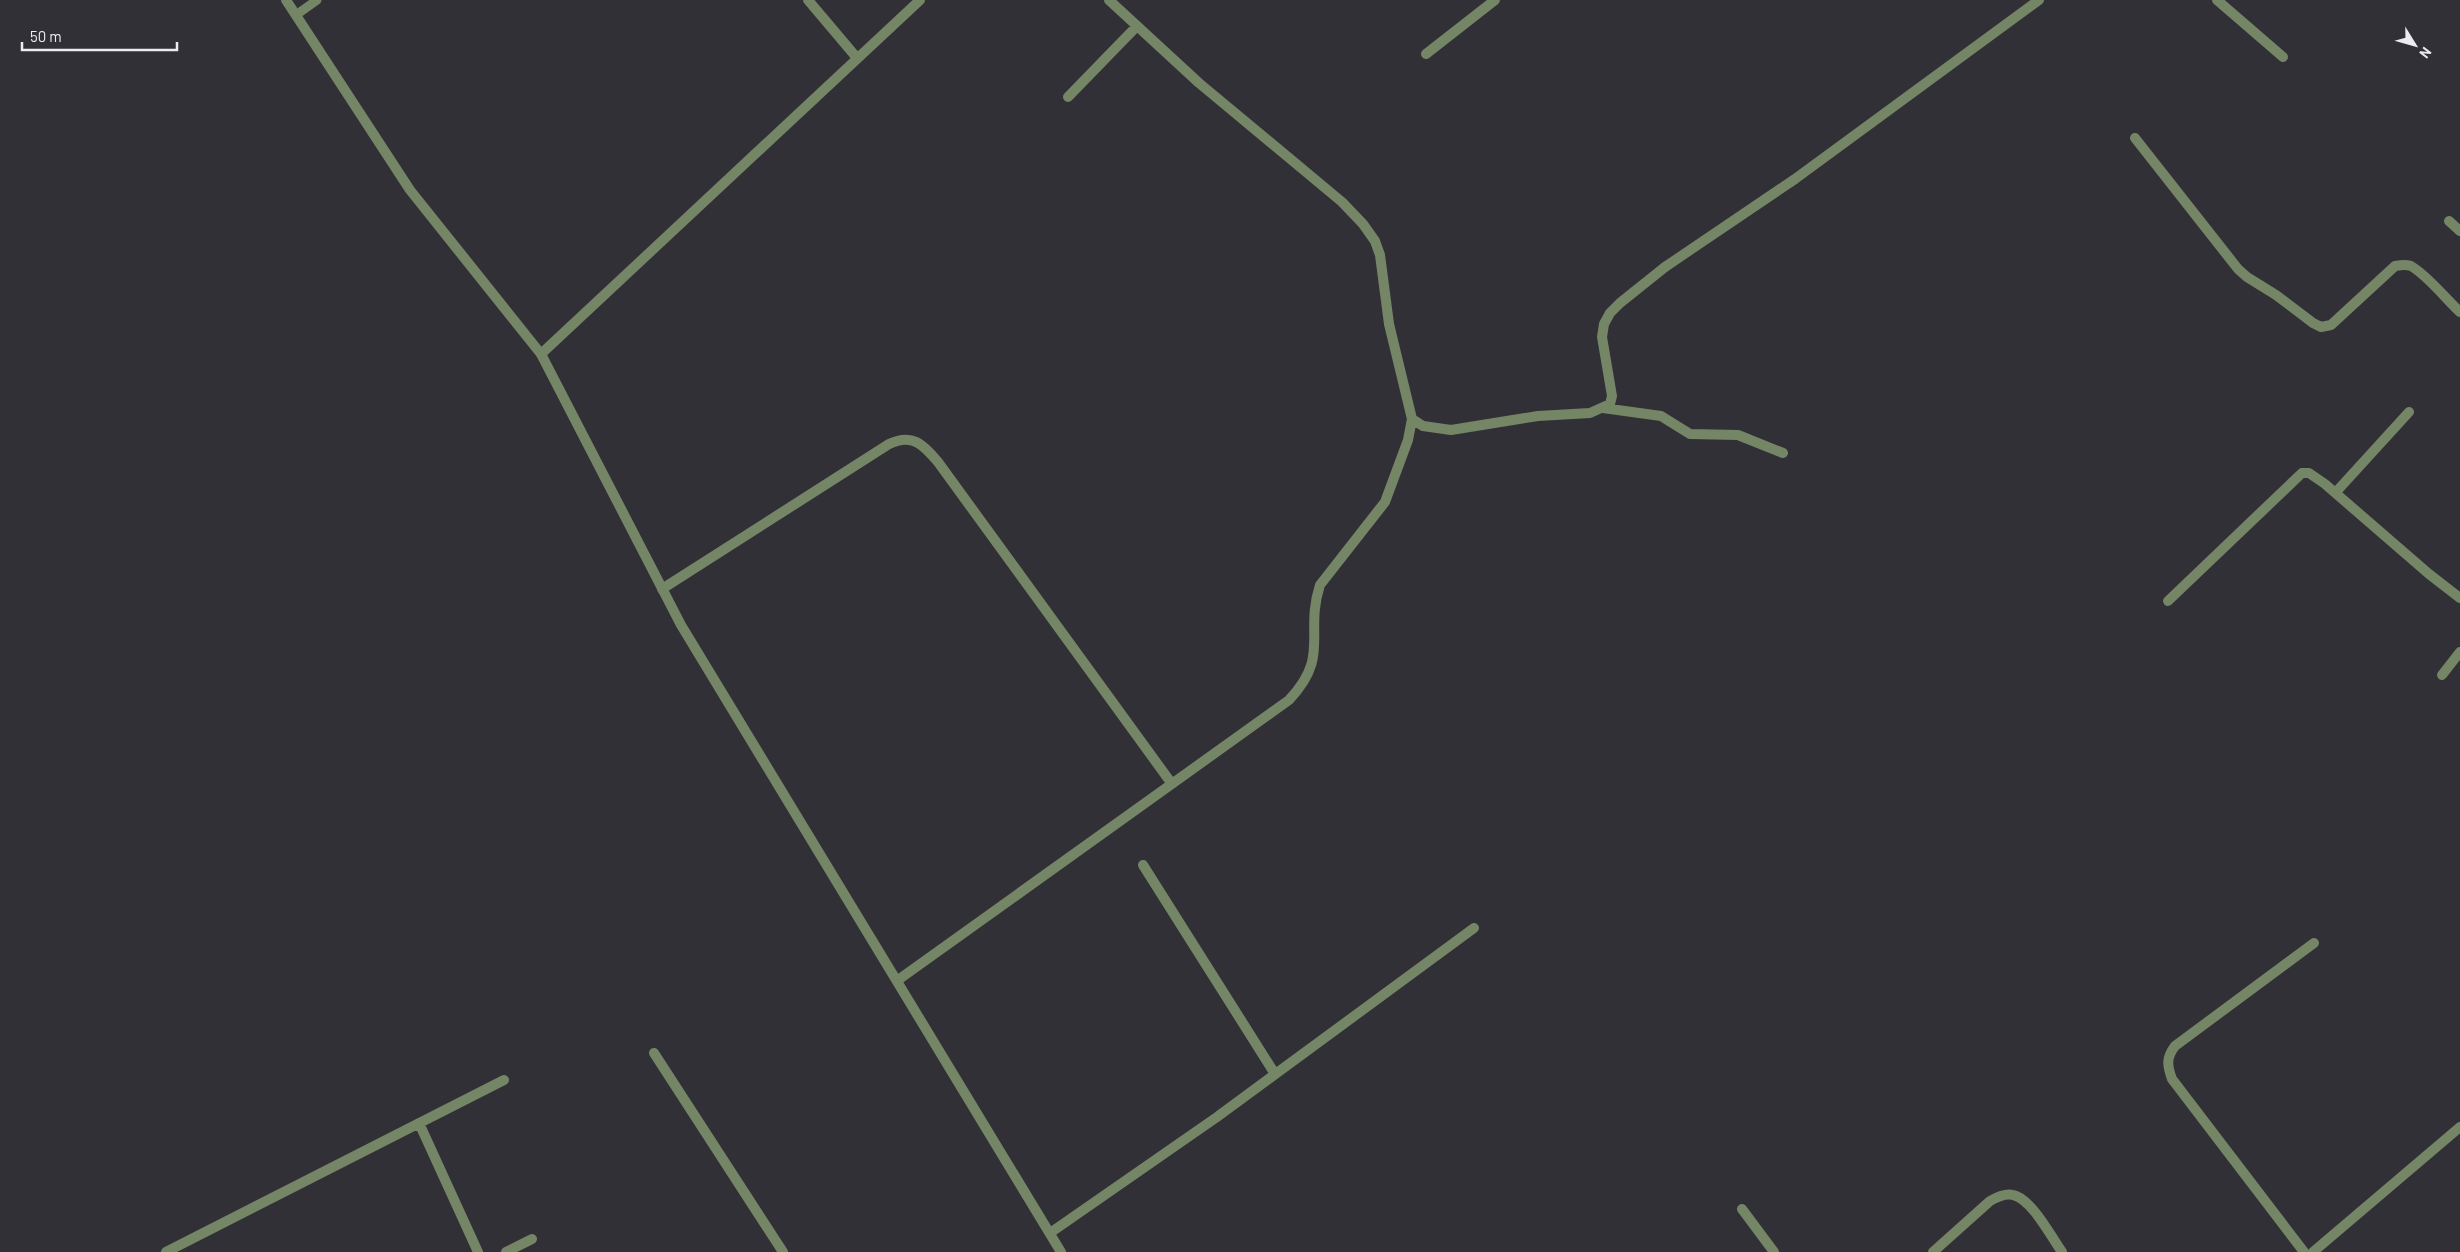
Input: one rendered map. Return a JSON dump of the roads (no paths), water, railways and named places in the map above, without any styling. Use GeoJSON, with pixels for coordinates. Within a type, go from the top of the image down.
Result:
{"type":"FeatureCollection","features":[{"type":"Feature","properties":{"kind":"street"},"geometry":{"type":"LineString","coordinates":[[286,0],[410,190],[541,354],[681,625],[898,980],[1061,1252]]}},
{"type":"Feature","properties":{"kind":"street"},"geometry":{"type":"LineString","coordinates":[[808,0],[857,58]]}},
{"type":"Feature","properties":{"kind":"street"},"geometry":{"type":"LineString","coordinates":[[541,354],[920,0]]}},
{"type":"Feature","properties":{"kind":"street"},"geometry":{"type":"LineString","coordinates":[[898,980],[1289,700],[1308,677],[1315,649],[1313,618],[1315,600],[1320,585],[1385,502],[1408,440],[1412,419],[1394,348],[1380,255],[1375,241],[1363,224],[1342,202],[1199,83],[1109,0]]}},
{"type":"Feature","properties":{"kind":"street"},"geometry":{"type":"LineString","coordinates":[[1426,54],[1496,0]]}},
{"type":"Feature","properties":{"kind":"street"},"geometry":{"type":"LineString","coordinates":[[1412,419],[1428,427],[1451,430],[1515,418],[1590,413],[1610,404],[1612,396],[1602,337],[1604,324],[1610,313],[1620,303],[1665,267],[1795,179],[2039,0]]}},
{"type":"Feature","properties":{"kind":"street"},"geometry":{"type":"LineString","coordinates":[[2216,0],[2283,57]]}},
{"type":"Feature","properties":{"kind":"street"},"geometry":{"type":"LineString","coordinates":[[1068,97],[1137,26]]}},
{"type":"Feature","properties":{"kind":"street"},"geometry":{"type":"LineString","coordinates":[[2135,138],[2238,269],[2313,323],[2321,327],[2331,325],[2395,266],[2403,264],[2411,266],[2460,312]]}},
{"type":"Feature","properties":{"kind":"street"},"geometry":{"type":"LineString","coordinates":[[2450,221],[2460,231]]}},
{"type":"Feature","properties":{"kind":"street"},"geometry":{"type":"LineString","coordinates":[[1603,408],[1661,416],[1690,434],[1738,435],[1783,453]]}},
{"type":"Feature","properties":{"kind":"street"},"geometry":{"type":"LineString","coordinates":[[2336,492],[2409,412]]}},
{"type":"Feature","properties":{"kind":"street"},"geometry":{"type":"LineString","coordinates":[[662,589],[889,444],[900,439],[910,439],[928,450],[938,462],[1172,784]]}},
{"type":"Feature","properties":{"kind":"street"},"geometry":{"type":"LineString","coordinates":[[2168,601],[2294,478],[2302,473],[2309,473],[2336,492],[2429,574],[2460,598]]}},
{"type":"Feature","properties":{"kind":"street"},"geometry":{"type":"LineString","coordinates":[[2442,674],[2460,652]]}},
{"type":"Feature","properties":{"kind":"street"},"geometry":{"type":"LineString","coordinates":[[1142,865],[1275,1074]]}},
{"type":"Feature","properties":{"kind":"street"},"geometry":{"type":"LineString","coordinates":[[1050,1233],[1275,1074],[1474,928]]}},
{"type":"Feature","properties":{"kind":"street"},"geometry":{"type":"LineString","coordinates":[[2304,1252],[2172,1078],[2167,1065],[2169,1054],[2175,1046],[2314,943]]}},
{"type":"Feature","properties":{"kind":"street"},"geometry":{"type":"LineString","coordinates":[[654,1052],[783,1252]]}},
{"type":"Feature","properties":{"kind":"street"},"geometry":{"type":"LineString","coordinates":[[166,1252],[504,1080]]}},
{"type":"Feature","properties":{"kind":"street"},"geometry":{"type":"LineString","coordinates":[[419,1124],[478,1252]]}},
{"type":"Feature","properties":{"kind":"street"},"geometry":{"type":"LineString","coordinates":[[2313,1252],[2460,1127]]}},
{"type":"Feature","properties":{"kind":"street"},"geometry":{"type":"LineString","coordinates":[[1933,1252],[1990,1201],[2001,1195],[2013,1195],[2028,1205],[2062,1252]]}},
{"type":"Feature","properties":{"kind":"street"},"geometry":{"type":"LineString","coordinates":[[1742,1209],[1774,1252]]}},
{"type":"Feature","properties":{"kind":"street"},"geometry":{"type":"LineString","coordinates":[[506,1252],[532,1239]]}},
{"type":"Feature","properties":{"kind":"lane"},"geometry":{"type":"LineString","coordinates":[[296,15],[317,0]]}}]}
